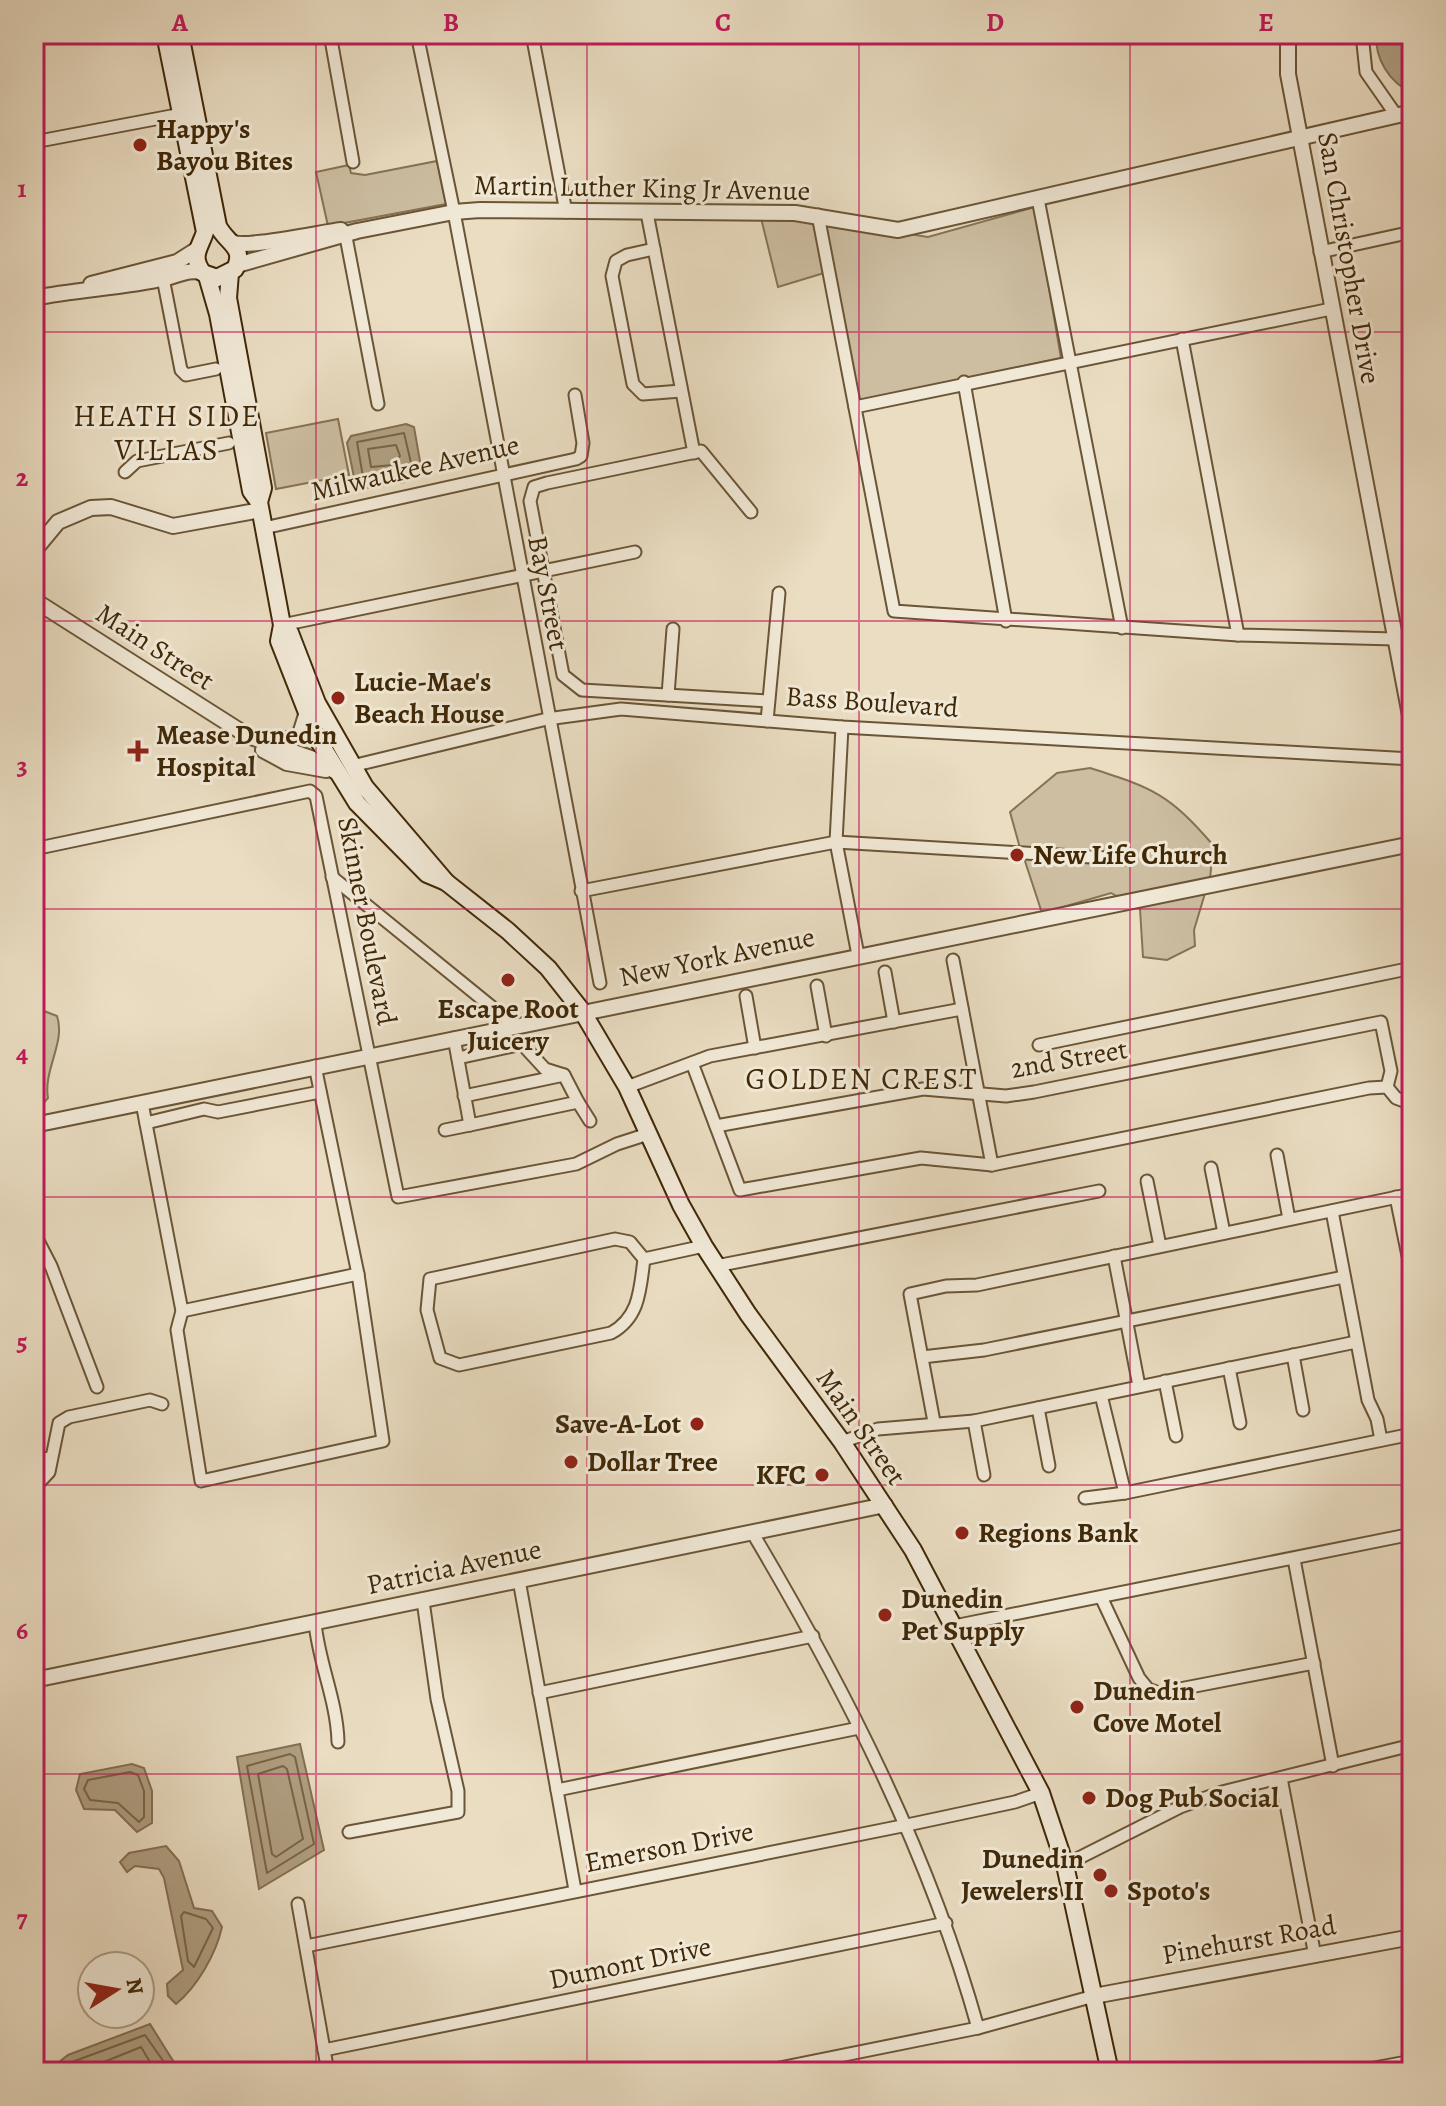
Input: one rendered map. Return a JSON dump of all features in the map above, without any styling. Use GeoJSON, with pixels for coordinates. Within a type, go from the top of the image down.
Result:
{"type":"FeatureCollection","features":[{"type":"Feature","properties":{"kind":"main road"},"geometry":{"type":"LineString","coordinates":[[165,34],[218,226],[229,239],[234,269],[230,310],[263,488],[260,506],[282,625],[282,651],[306,715],[336,772]]}},
{"type":"Feature","properties":{"kind":"main road"},"geometry":{"type":"LineString","coordinates":[[180,34],[205,275],[218,314],[251,491],[260,506]]}},
{"type":"Feature","properties":{"kind":"main road"},"geometry":{"type":"LineString","coordinates":[[200,243],[229,239]]}},
{"type":"Feature","properties":{"kind":"main road"},"geometry":{"type":"LineString","coordinates":[[205,275],[217,278],[234,269]]}},
{"type":"Feature","properties":{"kind":"main road"},"geometry":{"type":"LineString","coordinates":[[282,625],[290,633],[317,703],[352,766]]}},
{"type":"Feature","properties":{"kind":"main road","name":"Main Street"},"geometry":{"type":"LineString","coordinates":[[352,766],[377,802],[446,882],[541,961],[582,1011],[627,1087],[716,1266],[885,1505],[954,1626],[1041,1793],[1065,1865],[1110,2072]]}},
{"type":"Feature","properties":{"kind":"main road","name":"Main Street"},"geometry":{"type":"LineString","coordinates":[[336,772],[357,803],[407,857],[427,874],[446,882]]}},
{"type":"Feature","properties":{"kind":"street"},"geometry":{"type":"LineString","coordinates":[[330,34],[353,162]]}},
{"type":"Feature","properties":{"kind":"street","name":"Bay Street"},"geometry":{"type":"LineString","coordinates":[[417,34],[454,212],[547,719],[600,983]]}},
{"type":"Feature","properties":{"kind":"street"},"geometry":{"type":"LineString","coordinates":[[532,34],[566,212]]}},
{"type":"Feature","properties":{"kind":"street","name":"San Christopher Drive"},"geometry":{"type":"LineString","coordinates":[[1288,34],[1288,74],[1412,726]]}},
{"type":"Feature","properties":{"kind":"street"},"geometry":{"type":"LineString","coordinates":[[1362,34],[1366,72],[1396,115]]}},
{"type":"Feature","properties":{"kind":"street","name":"Martin Luther King Jr Avenue"},"geometry":{"type":"LineString","coordinates":[[234,269],[248,259],[454,212],[818,215],[898,230],[1300,135],[1412,112]]}},
{"type":"Feature","properties":{"kind":"street"},"geometry":{"type":"LineString","coordinates":[[34,142],[188,113]]}},
{"type":"Feature","properties":{"kind":"street"},"geometry":{"type":"LineString","coordinates":[[1038,199],[1122,628]]}},
{"type":"Feature","properties":{"kind":"street"},"geometry":{"type":"LineString","coordinates":[[647,213],[681,391],[697,452],[751,512]]}},
{"type":"Feature","properties":{"kind":"street"},"geometry":{"type":"LineString","coordinates":[[818,215],[894,611],[1238,635],[1395,639]]}},
{"type":"Feature","properties":{"kind":"street"},"geometry":{"type":"LineString","coordinates":[[1320,252],[1412,232]]}},
{"type":"Feature","properties":{"kind":"street"},"geometry":{"type":"LineString","coordinates":[[351,234],[378,404]]}},
{"type":"Feature","properties":{"kind":"street","name":"Martin Luther King Jr Avenue"},"geometry":{"type":"LineString","coordinates":[[229,239],[253,246],[284,237],[351,234]]}},
{"type":"Feature","properties":{"kind":"street"},"geometry":{"type":"LineString","coordinates":[[85,288],[111,277],[177,262],[200,243]]}},
{"type":"Feature","properties":{"kind":"street"},"geometry":{"type":"LineString","coordinates":[[654,249],[616,261],[612,276],[633,384],[643,394],[681,391]]}},
{"type":"Feature","properties":{"kind":"street"},"geometry":{"type":"LineString","coordinates":[[34,298],[85,288],[120,287],[193,271],[205,275]]}},
{"type":"Feature","properties":{"kind":"street"},"geometry":{"type":"LineString","coordinates":[[163,278],[181,370],[186,375],[216,369]]}},
{"type":"Feature","properties":{"kind":"street"},"geometry":{"type":"LineString","coordinates":[[855,407],[964,382],[1331,309]]}},
{"type":"Feature","properties":{"kind":"street"},"geometry":{"type":"LineString","coordinates":[[1182,339],[1238,635]]}},
{"type":"Feature","properties":{"kind":"street"},"geometry":{"type":"LineString","coordinates":[[964,382],[1006,621]]}},
{"type":"Feature","properties":{"kind":"street","name":"Milwaukee Avenue"},"geometry":{"type":"LineString","coordinates":[[264,528],[502,478],[576,459],[581,456],[583,443],[575,395]]}},
{"type":"Feature","properties":{"kind":"street"},"geometry":{"type":"LineString","coordinates":[[125,472],[137,461],[229,443]]}},
{"type":"Feature","properties":{"kind":"street"},"geometry":{"type":"LineString","coordinates":[[697,452],[534,487],[530,501],[563,675],[573,686],[582,690],[768,701]]}},
{"type":"Feature","properties":{"kind":"street"},"geometry":{"type":"LineString","coordinates":[[34,551],[58,522],[91,508],[111,507],[173,526],[260,506]]}},
{"type":"Feature","properties":{"kind":"street"},"geometry":{"type":"LineString","coordinates":[[282,625],[635,552]]}},
{"type":"Feature","properties":{"kind":"street"},"geometry":{"type":"LineString","coordinates":[[767,721],[779,593]]}},
{"type":"Feature","properties":{"kind":"street","name":"Main Street"},"geometry":{"type":"LineString","coordinates":[[34,600],[248,736],[311,758],[336,772]]}},
{"type":"Feature","properties":{"kind":"street"},"geometry":{"type":"LineString","coordinates":[[668,695],[673,629]]}},
{"type":"Feature","properties":{"kind":"street","name":"Bass Boulevard"},"geometry":{"type":"LineString","coordinates":[[336,772],[547,719],[621,709],[842,727],[1412,759]]}},
{"type":"Feature","properties":{"kind":"street"},"geometry":{"type":"LineString","coordinates":[[248,736],[285,742],[294,739],[300,734],[306,715]]}},
{"type":"Feature","properties":{"kind":"street"},"geometry":{"type":"LineString","coordinates":[[842,727],[836,842],[858,955]]}},
{"type":"Feature","properties":{"kind":"street","name":"Skinner Boulevard"},"geometry":{"type":"LineString","coordinates":[[34,849],[310,791],[316,796],[366,1056],[374,1068],[398,1197],[576,1164],[617,1144],[648,1134]]}},
{"type":"Feature","properties":{"kind":"street"},"geometry":{"type":"LineString","coordinates":[[581,891],[836,842],[1125,859]]}},
{"type":"Feature","properties":{"kind":"street","name":"New York Avenue"},"geometry":{"type":"LineString","coordinates":[[34,1125],[1412,844]]}},
{"type":"Feature","properties":{"kind":"street"},"geometry":{"type":"LineString","coordinates":[[332,877],[514,1025]]}},
{"type":"Feature","properties":{"kind":"street"},"geometry":{"type":"LineString","coordinates":[[953,960],[992,1165]]}},
{"type":"Feature","properties":{"kind":"street"},"geometry":{"type":"LineString","coordinates":[[1039,1045],[1412,968]]}},
{"type":"Feature","properties":{"kind":"street"},"geometry":{"type":"LineString","coordinates":[[885,972],[894,1022]]}},
{"type":"Feature","properties":{"kind":"street"},"geometry":{"type":"LineString","coordinates":[[817,986],[826,1036]]}},
{"type":"Feature","properties":{"kind":"street"},"geometry":{"type":"LineString","coordinates":[[746,996],[755,1048]]}},
{"type":"Feature","properties":{"kind":"street"},"geometry":{"type":"LineString","coordinates":[[627,1087],[692,1063],[755,1048],[962,1009]]}},
{"type":"Feature","properties":{"kind":"street","name":"2nd Street"},"geometry":{"type":"LineString","coordinates":[[716,1126],[923,1089],[1006,1096],[1034,1092],[1381,1022],[1391,1071],[1387,1087]]}},
{"type":"Feature","properties":{"kind":"street"},"geometry":{"type":"LineString","coordinates":[[454,1038],[470,1125]]}},
{"type":"Feature","properties":{"kind":"street"},"geometry":{"type":"LineString","coordinates":[[458,1058],[522,1044],[545,1069],[564,1075],[590,1121]]}},
{"type":"Feature","properties":{"kind":"street"},"geometry":{"type":"LineString","coordinates":[[692,1063],[740,1190],[921,1158],[992,1165],[1369,1088],[1387,1087],[1396,1098],[1412,1104]]}},
{"type":"Feature","properties":{"kind":"street"},"geometry":{"type":"LineString","coordinates":[[142,1103],[182,1311],[177,1330],[201,1481],[383,1441],[358,1274],[315,1066]]}},
{"type":"Feature","properties":{"kind":"street"},"geometry":{"type":"LineString","coordinates":[[464,1096],[564,1075]]}},
{"type":"Feature","properties":{"kind":"street"},"geometry":{"type":"LineString","coordinates":[[146,1123],[204,1109],[218,1112],[320,1092]]}},
{"type":"Feature","properties":{"kind":"street"},"geometry":{"type":"LineString","coordinates":[[445,1130],[578,1102]]}},
{"type":"Feature","properties":{"kind":"street"},"geometry":{"type":"LineString","coordinates":[[1277,1155],[1289,1219]]}},
{"type":"Feature","properties":{"kind":"street"},"geometry":{"type":"LineString","coordinates":[[1211,1168],[1224,1233]]}},
{"type":"Feature","properties":{"kind":"street"},"geometry":{"type":"LineString","coordinates":[[1147,1181],[1160,1246]]}},
{"type":"Feature","properties":{"kind":"street"},"geometry":{"type":"LineString","coordinates":[[716,1266],[1099,1191]]}},
{"type":"Feature","properties":{"kind":"street"},"geometry":{"type":"LineString","coordinates":[[934,1422],[910,1294],[946,1286],[977,1285],[1412,1194]]}},
{"type":"Feature","properties":{"kind":"street"},"geometry":{"type":"LineString","coordinates":[[1396,1197],[1408,1256]]}},
{"type":"Feature","properties":{"kind":"street"},"geometry":{"type":"LineString","coordinates":[[1332,1211],[1356,1342],[1381,1440]]}},
{"type":"Feature","properties":{"kind":"street"},"geometry":{"type":"LineString","coordinates":[[34,1233],[51,1266],[97,1387]]}},
{"type":"Feature","properties":{"kind":"street"},"geometry":{"type":"LineString","coordinates":[[615,1239],[630,1242],[644,1259],[633,1314],[625,1326],[611,1333],[459,1365],[440,1358],[434,1346],[427,1310],[430,1279],[442,1273],[615,1239]]}},
{"type":"Feature","properties":{"kind":"street"},"geometry":{"type":"LineString","coordinates":[[644,1259],[704,1246]]}},
{"type":"Feature","properties":{"kind":"street"},"geometry":{"type":"LineString","coordinates":[[1114,1256],[1139,1386]]}},
{"type":"Feature","properties":{"kind":"street"},"geometry":{"type":"LineString","coordinates":[[182,1311],[358,1274]]}},
{"type":"Feature","properties":{"kind":"street"},"geometry":{"type":"LineString","coordinates":[[922,1357],[984,1350],[1344,1277]]}},
{"type":"Feature","properties":{"kind":"street"},"geometry":{"type":"LineString","coordinates":[[842,1442],[878,1429],[974,1421],[1356,1342]]}},
{"type":"Feature","properties":{"kind":"street"},"geometry":{"type":"LineString","coordinates":[[1293,1355],[1303,1410]]}},
{"type":"Feature","properties":{"kind":"street"},"geometry":{"type":"LineString","coordinates":[[1229,1368],[1240,1423]]}},
{"type":"Feature","properties":{"kind":"street"},"geometry":{"type":"LineString","coordinates":[[1165,1381],[1176,1436]]}},
{"type":"Feature","properties":{"kind":"street"},"geometry":{"type":"LineString","coordinates":[[1101,1395],[1125,1493]]}},
{"type":"Feature","properties":{"kind":"street"},"geometry":{"type":"LineString","coordinates":[[34,1488],[49,1472],[59,1423],[69,1417],[150,1400],[162,1404]]}},
{"type":"Feature","properties":{"kind":"street"},"geometry":{"type":"LineString","coordinates":[[1038,1408],[1049,1466]]}},
{"type":"Feature","properties":{"kind":"street"},"geometry":{"type":"LineString","coordinates":[[974,1421],[984,1475]]}},
{"type":"Feature","properties":{"kind":"street"},"geometry":{"type":"LineString","coordinates":[[1085,1498],[1125,1493],[1412,1434]]}},
{"type":"Feature","properties":{"kind":"street"},"geometry":{"type":"LineString","coordinates":[[34,1460],[51,1458]]}},
{"type":"Feature","properties":{"kind":"street","name":"Patricia Avenue"},"geometry":{"type":"LineString","coordinates":[[34,1680],[885,1505]]}},
{"type":"Feature","properties":{"kind":"street"},"geometry":{"type":"LineString","coordinates":[[752,1532],[813,1636],[907,1825],[946,1923],[978,2028]]}},
{"type":"Feature","properties":{"kind":"street"},"geometry":{"type":"LineString","coordinates":[[954,1626],[1102,1599],[1412,1534]]}},
{"type":"Feature","properties":{"kind":"street"},"geometry":{"type":"LineString","coordinates":[[1294,1559],[1333,1766]]}},
{"type":"Feature","properties":{"kind":"street"},"geometry":{"type":"LineString","coordinates":[[519,1580],[575,1890]]}},
{"type":"Feature","properties":{"kind":"street"},"geometry":{"type":"LineString","coordinates":[[1102,1599],[1139,1678],[1148,1689],[1159,1693],[1314,1663]]}},
{"type":"Feature","properties":{"kind":"street"},"geometry":{"type":"LineString","coordinates":[[349,1832],[458,1812],[458,1791],[439,1710],[423,1601]]}},
{"type":"Feature","properties":{"kind":"street"},"geometry":{"type":"LineString","coordinates":[[315,1623],[318,1656],[333,1698],[338,1742]]}},
{"type":"Feature","properties":{"kind":"street"},"geometry":{"type":"LineString","coordinates":[[539,1693],[813,1636]]}},
{"type":"Feature","properties":{"kind":"street"},"geometry":{"type":"LineString","coordinates":[[557,1790],[859,1728]]}},
{"type":"Feature","properties":{"kind":"street"},"geometry":{"type":"LineString","coordinates":[[1065,1865],[1180,1807],[1222,1792],[1412,1745]]}},
{"type":"Feature","properties":{"kind":"street"},"geometry":{"type":"LineString","coordinates":[[1281,1778],[1315,1956]]}},
{"type":"Feature","properties":{"kind":"street","name":"Emerson Drive"},"geometry":{"type":"LineString","coordinates":[[306,1946],[907,1825],[1041,1793]]}},
{"type":"Feature","properties":{"kind":"street"},"geometry":{"type":"LineString","coordinates":[[298,1904],[328,2072]]}},
{"type":"Feature","properties":{"kind":"street","name":"Dumont Drive"},"geometry":{"type":"LineString","coordinates":[[324,2050],[946,1923]]}},
{"type":"Feature","properties":{"kind":"street"},"geometry":{"type":"LineString","coordinates":[[1410,1937],[1412,1961]]}},
{"type":"Feature","properties":{"kind":"street","name":"Pinehurst Road"},"geometry":{"type":"LineString","coordinates":[[1094,1996],[1410,1937]]}},
{"type":"Feature","properties":{"kind":"street"},"geometry":{"type":"LineString","coordinates":[[760,2072],[978,2028],[1094,1996]]}},
{"type":"Feature","properties":{"kind":"street"},"geometry":{"type":"LineString","coordinates":[[1353,2072],[1412,2061]]}},
{"type":"Feature","properties":{"kind":"shaded area"},"geometry":{"type":"Polygon","coordinates":[[[437,161],[446,204],[328,226],[316,172],[349,165],[351,173],[365,175],[437,161]]]}},
{"type":"Feature","properties":{"kind":"shaded area"},"geometry":{"type":"Polygon","coordinates":[[[1035,207],[1061,358],[859,401],[824,221],[928,237],[1035,207]]]}},
{"type":"Feature","properties":{"kind":"shaded area"},"geometry":{"type":"Polygon","coordinates":[[[761,218],[813,219],[824,273],[778,287],[761,218]]]}},
{"type":"Feature","properties":{"kind":"shaded area"},"geometry":{"type":"Polygon","coordinates":[[[338,419],[349,475],[276,489],[266,433],[338,419]]]}},
{"type":"Feature","properties":{"kind":"shaded area"},"geometry":{"type":"Polygon","coordinates":[[[1090,768],[1145,788],[1184,814],[1213,845],[1210,880],[1120,898],[1111,893],[1042,913],[1024,858],[1130,863],[1130,855],[1020,848],[1010,812],[1057,773],[1090,768]]]}},
{"type":"Feature","properties":{"kind":"shaded area"},"geometry":{"type":"Polygon","coordinates":[[[1206,890],[1194,930],[1195,946],[1167,960],[1143,957],[1140,909],[1133,905],[1206,890]]]}},
{"type":"Feature","properties":{"kind":"shaded area"},"geometry":{"type":"Polygon","coordinates":[[[44,1011],[57,1016],[59,1036],[47,1088],[48,1098],[35,1113],[34,1014],[44,1011]]]}},
{"type":"Feature","properties":{"kind":"water"},"geometry":{"type":"Polygon","coordinates":[[[1376,34],[1412,34],[1412,93],[1397,83],[1385,69],[1378,52],[1376,34]]]}},
{"type":"Feature","properties":{"kind":"water"},"geometry":{"type":"Polygon","coordinates":[[[406,424],[414,427],[421,467],[409,473],[404,482],[365,488],[355,482],[347,443],[351,436],[406,424]]]}},
{"type":"Feature","properties":{"kind":"water"},"geometry":{"type":"Polygon","coordinates":[[[300,1744],[324,1850],[259,1889],[237,1757],[300,1744]]]}},
{"type":"Feature","properties":{"kind":"water"},"geometry":{"type":"Polygon","coordinates":[[[132,1764],[144,1768],[152,1791],[152,1823],[137,1832],[115,1810],[84,1809],[76,1790],[80,1774],[132,1764]]]}},
{"type":"Feature","properties":{"kind":"water"},"geometry":{"type":"Polygon","coordinates":[[[166,1846],[179,1861],[194,1908],[212,1911],[222,1927],[205,1969],[176,2004],[168,1996],[167,1984],[183,1970],[164,1878],[159,1869],[135,1866],[127,1872],[120,1862],[129,1853],[166,1846]]]}},
{"type":"Feature","properties":{"kind":"water"},"geometry":{"type":"Polygon","coordinates":[[[134,2030],[154,2030],[175,2064],[174,2072],[62,2072],[59,2062],[68,2055],[134,2030]]]}},
{"type":"Feature","properties":{"kind":"place","name":"Happy's Bayou Bites"},"geometry":{"type":"Point","coordinates":[140,145]}},
{"type":"Feature","properties":{"kind":"place","name":"Lucie-Mae's Beach House"},"geometry":{"type":"Point","coordinates":[338,698]}},
{"type":"Feature","properties":{"kind":"place","name":"Mease Dunedin Hospital"},"geometry":{"type":"Point","coordinates":[138,751]}},
{"type":"Feature","properties":{"kind":"place","name":"New Life Church"},"geometry":{"type":"Point","coordinates":[1017,855]}},
{"type":"Feature","properties":{"kind":"place","name":"Escape Root Juicery"},"geometry":{"type":"Point","coordinates":[508,980]}},
{"type":"Feature","properties":{"kind":"place","name":"Save-A-Lot"},"geometry":{"type":"Point","coordinates":[697,1424]}},
{"type":"Feature","properties":{"kind":"place","name":"Dollar Tree"},"geometry":{"type":"Point","coordinates":[571,1462]}},
{"type":"Feature","properties":{"kind":"place","name":"KFC"},"geometry":{"type":"Point","coordinates":[822,1475]}},
{"type":"Feature","properties":{"kind":"place","name":"Regions Bank"},"geometry":{"type":"Point","coordinates":[962,1533]}},
{"type":"Feature","properties":{"kind":"place","name":"Dunedin Pet Supply"},"geometry":{"type":"Point","coordinates":[885,1615]}},
{"type":"Feature","properties":{"kind":"place","name":"Dunedin Cove Motel"},"geometry":{"type":"Point","coordinates":[1077,1707]}},
{"type":"Feature","properties":{"kind":"place","name":"Dog Pub Social"},"geometry":{"type":"Point","coordinates":[1089,1798]}},
{"type":"Feature","properties":{"kind":"place","name":"Dunedin Jewelers II"},"geometry":{"type":"Point","coordinates":[1100,1875]}},
{"type":"Feature","properties":{"kind":"place","name":"Spoto's"},"geometry":{"type":"Point","coordinates":[1111,1891]}},
{"type":"Feature","properties":{"kind":"district","name":"HEATH SIDE VILLAS"},"geometry":{"type":"Point","coordinates":[167,433]}},
{"type":"Feature","properties":{"kind":"district","name":"GOLDEN CREST"},"geometry":{"type":"Point","coordinates":[862,1079]}}]}
